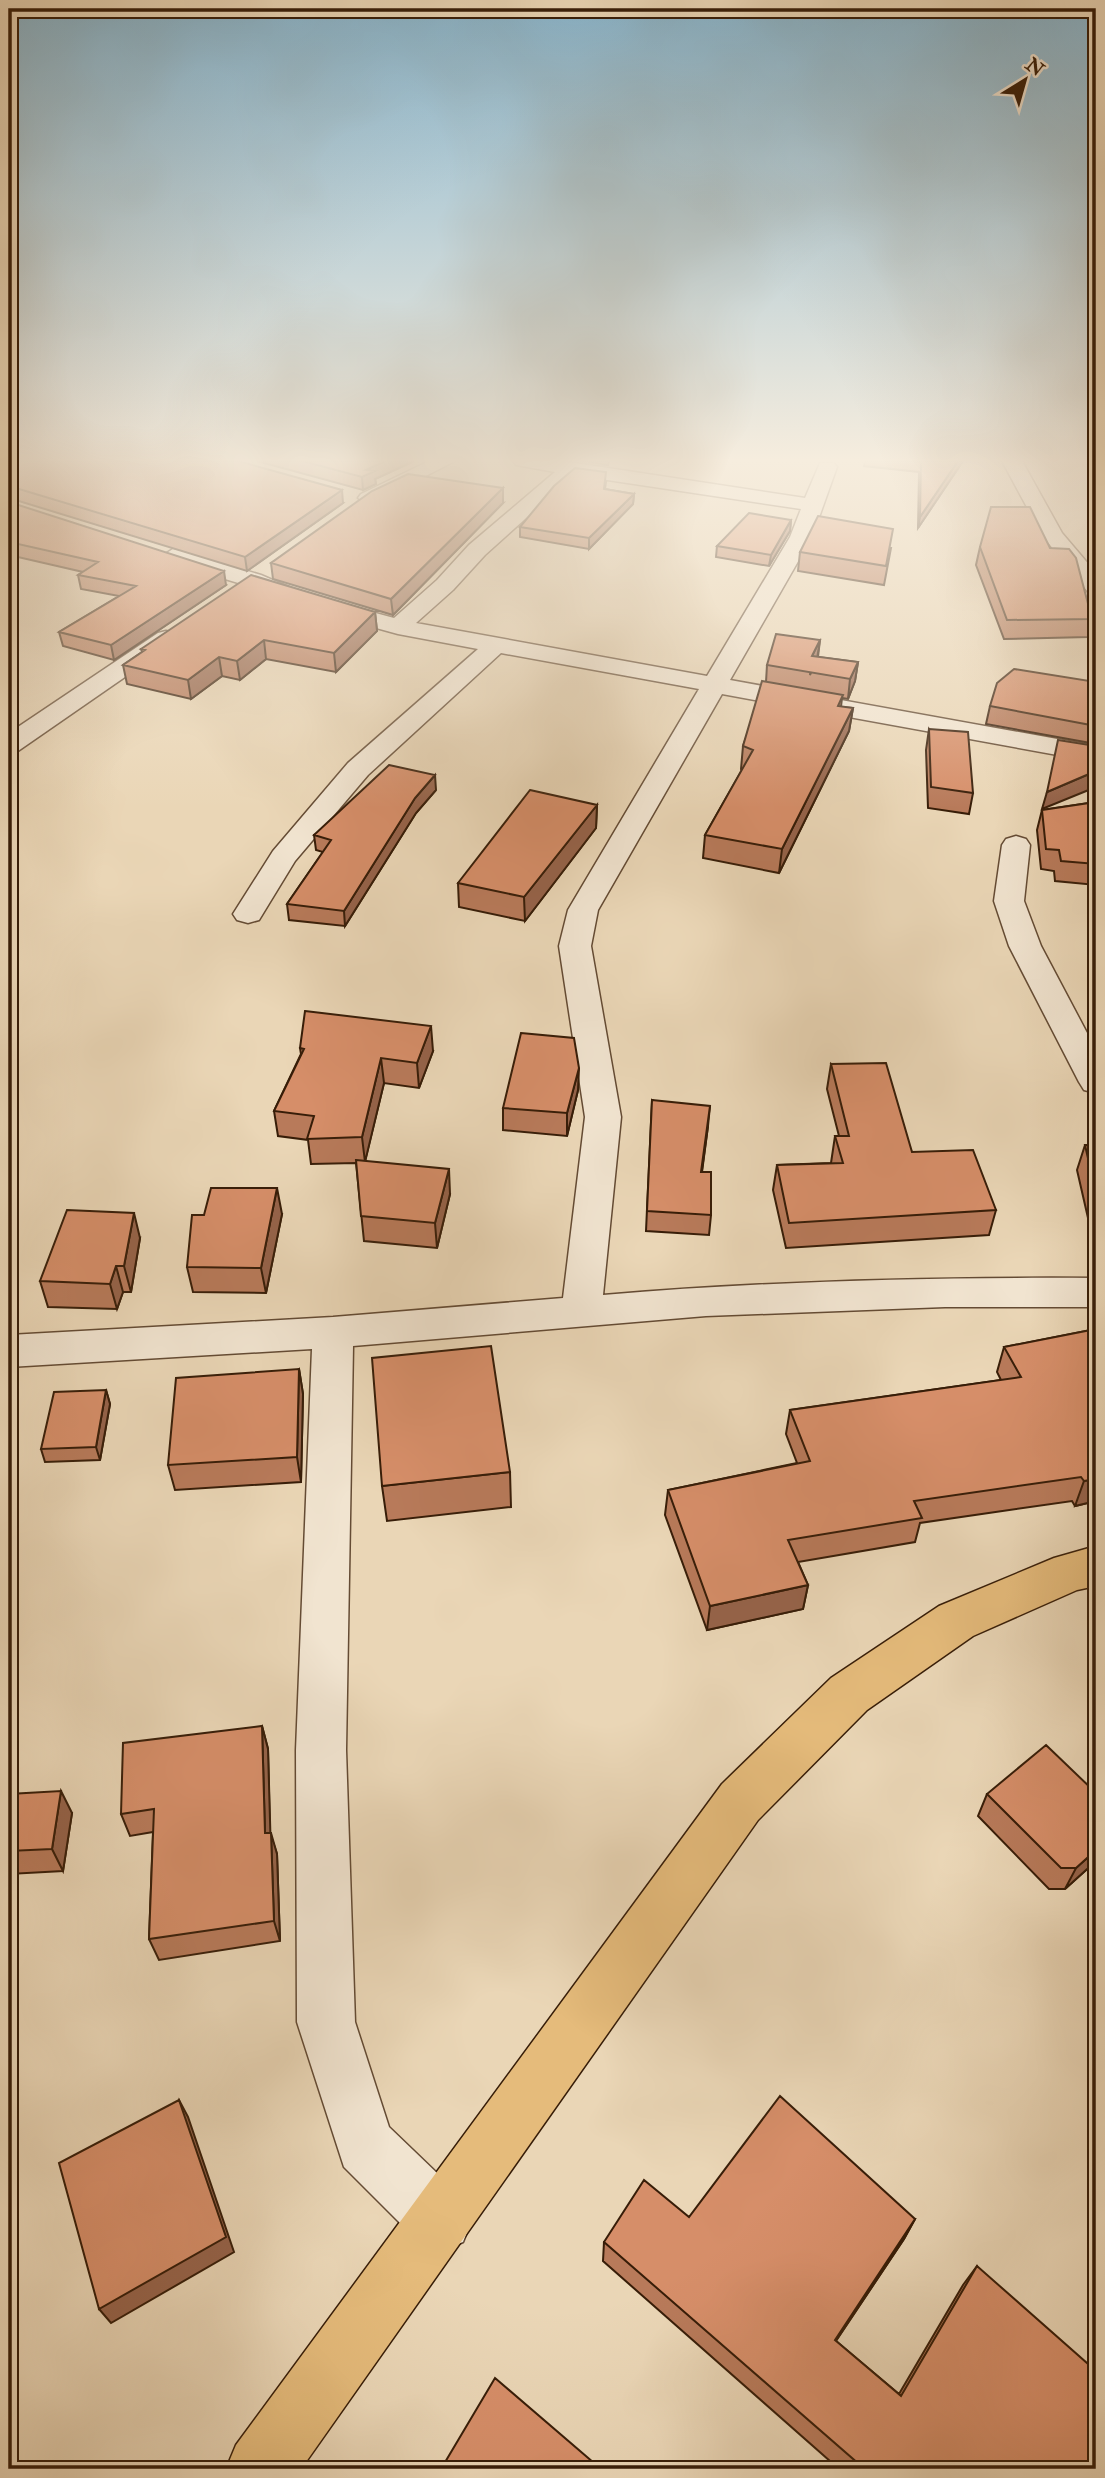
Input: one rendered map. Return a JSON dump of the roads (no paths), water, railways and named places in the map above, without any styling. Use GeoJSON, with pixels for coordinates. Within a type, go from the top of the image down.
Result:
{"type":"FeatureCollection","features":[{"type":"Feature","properties":{"kind":"main road"},"geometry":{"type":"LineString","coordinates":[[272,2464],[441,2220],[740,1802],[849,1694],[956,1621],[1070,1572],[1096,1566]]}},
{"type":"Feature","properties":{"kind":"street"},"geometry":{"type":"LineString","coordinates":[[242,577],[297,599],[398,626],[1096,754]]}},
{"type":"Feature","properties":{"kind":"street"},"geometry":{"type":"LineString","coordinates":[[230,596],[258,577]]}},
{"type":"Feature","properties":{"kind":"street"},"geometry":{"type":"LineString","coordinates":[[398,626],[453,577]]}},
{"type":"Feature","properties":{"kind":"street"},"geometry":{"type":"LineString","coordinates":[[581,1311],[603,1117],[575,946],[577,930],[583,910],[777,577]]}},
{"type":"Feature","properties":{"kind":"street"},"geometry":{"type":"LineString","coordinates":[[13,736],[184,627]]}},
{"type":"Feature","properties":{"kind":"street"},"geometry":{"type":"LineString","coordinates":[[248,914],[283,857],[342,786],[496,645]]}},
{"type":"Feature","properties":{"kind":"street"},"geometry":{"type":"LineString","coordinates":[[1016,845],[1009,901],[1025,946],[1096,1082]]}},
{"type":"Feature","properties":{"kind":"street"},"geometry":{"type":"LineString","coordinates":[[9,1351],[333,1332],[706,1301],[945,1292],[1096,1293]]}},
{"type":"Feature","properties":{"kind":"street"},"geometry":{"type":"LineString","coordinates":[[333,1332],[321,1750],[326,2022],[365,2146],[441,2220]]}}]}
